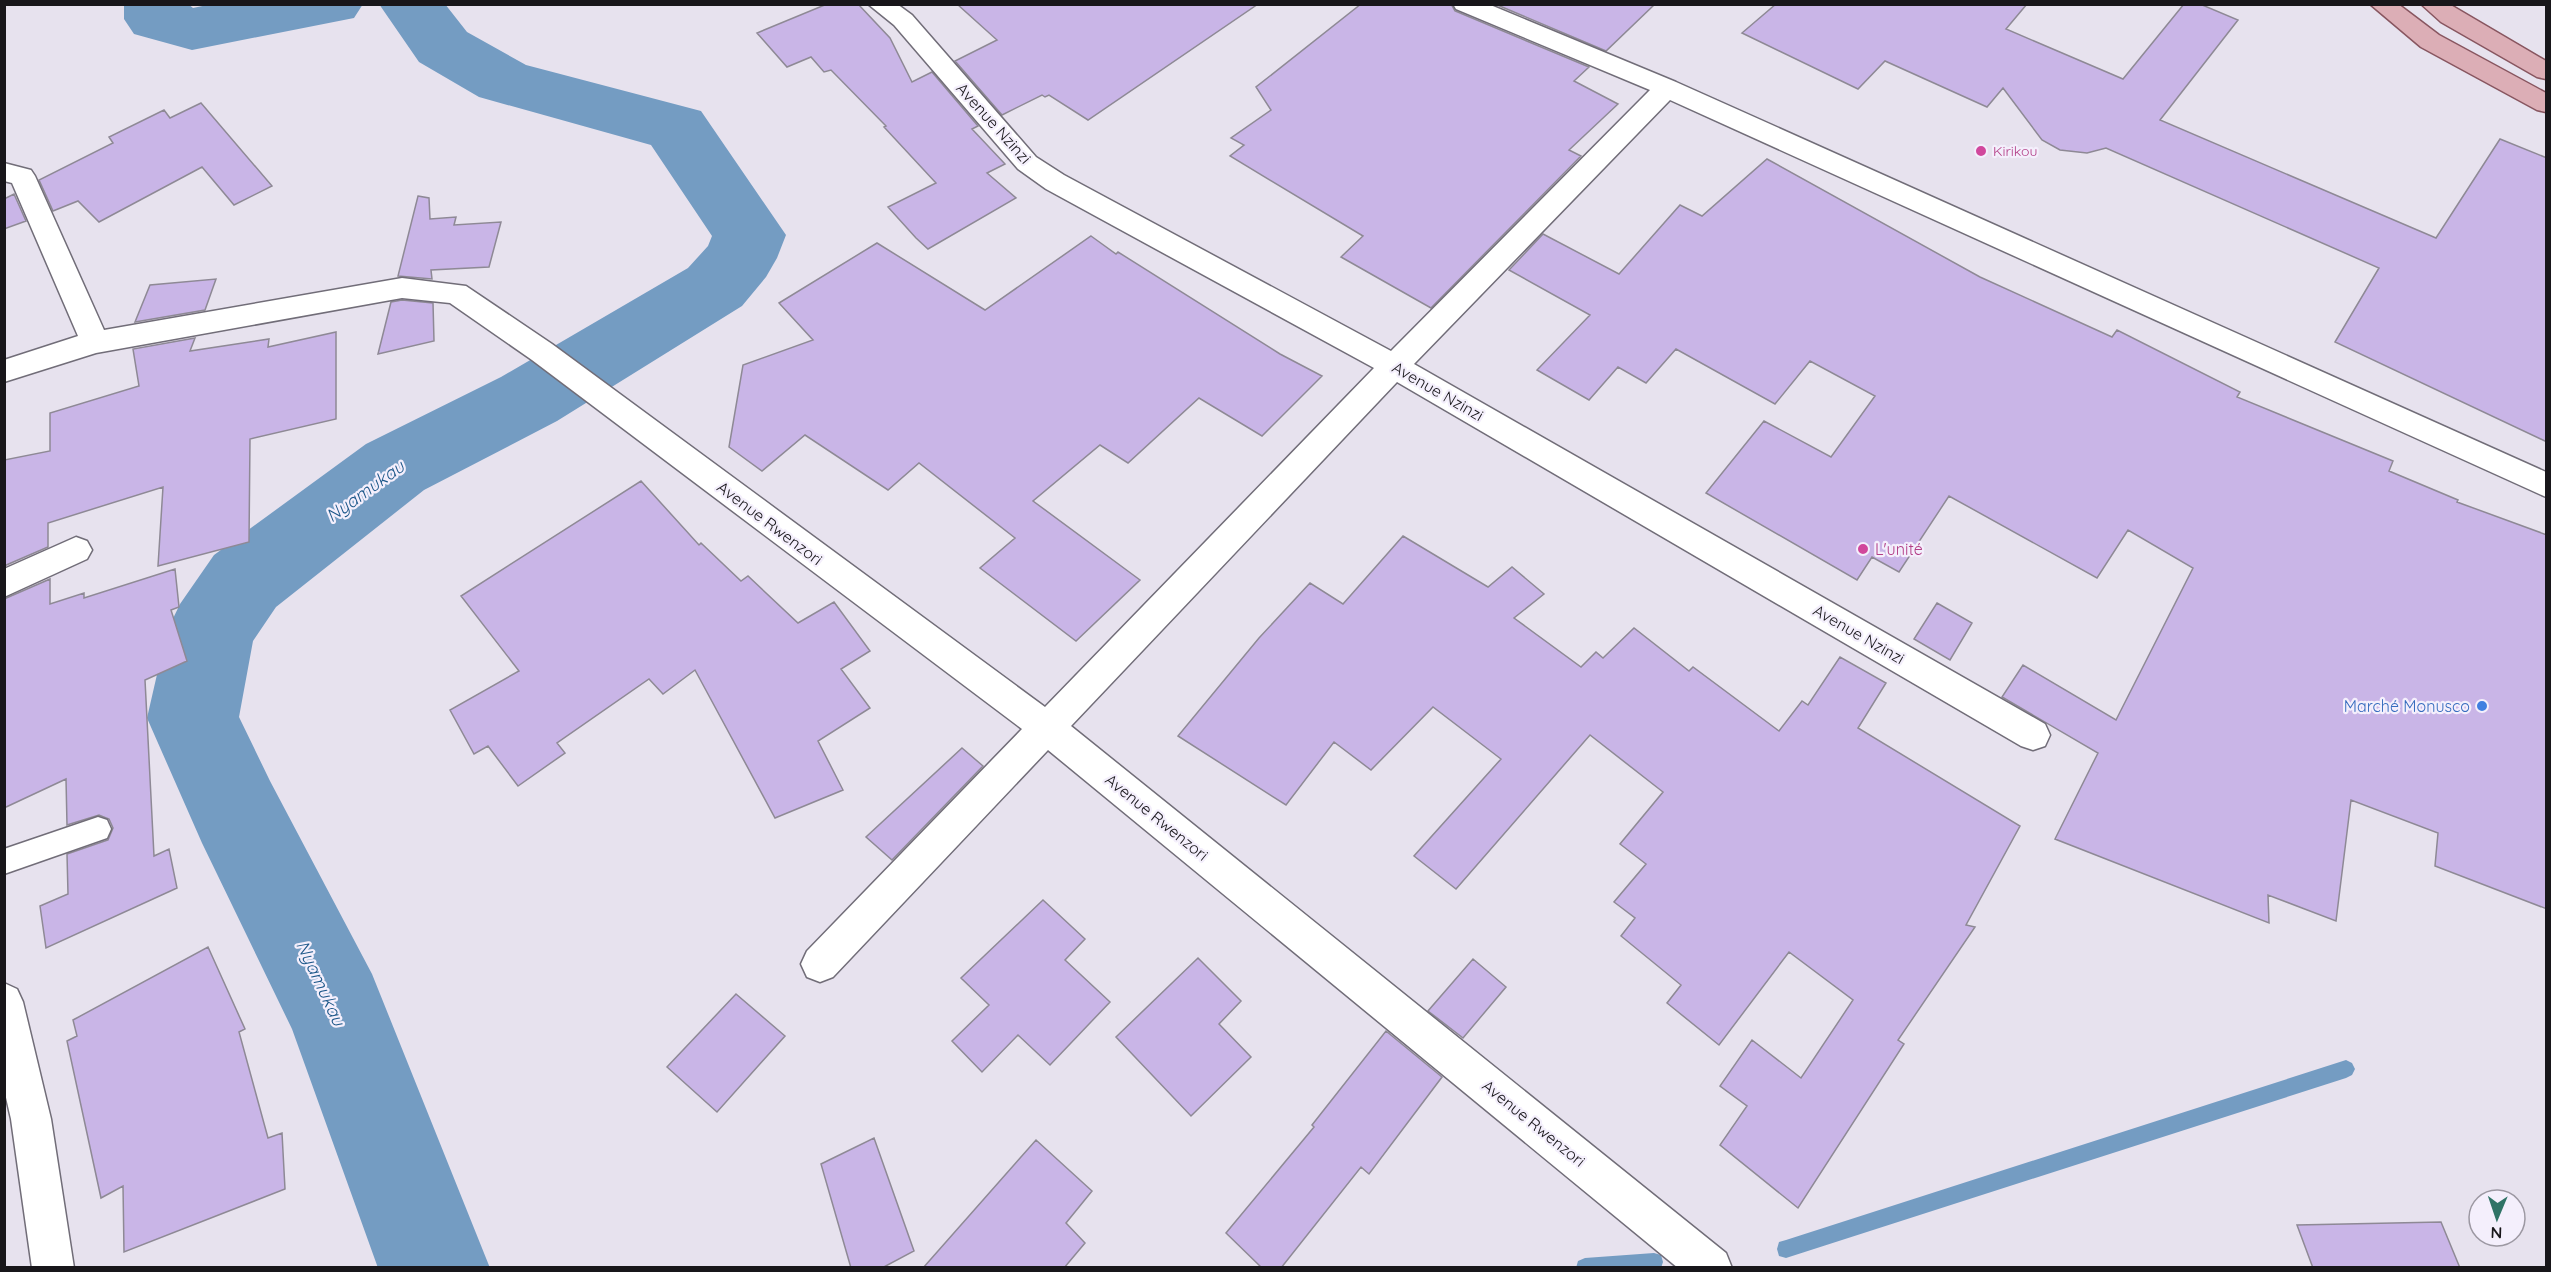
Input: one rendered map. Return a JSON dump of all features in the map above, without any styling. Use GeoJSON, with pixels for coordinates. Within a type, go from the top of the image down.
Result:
{"type":"FeatureCollection","features":[{"type":"Feature","properties":{"kind":"main road"},"geometry":{"type":"LineString","coordinates":[[2382,4],[2430,41],[2547,104]]}},
{"type":"Feature","properties":{"kind":"main road"},"geometry":{"type":"LineString","coordinates":[[2433,4],[2450,17],[2547,71]]}},
{"type":"Feature","properties":{"kind":"street","name":"Avenue Nzinzi"},"geometry":{"type":"LineString","coordinates":[[880,4],[903,20],[1028,163],[1055,182],[1394,366],[2032,735]]}},
{"type":"Feature","properties":{"kind":"street"},"geometry":{"type":"LineString","coordinates":[[1465,4],[1667,88],[2547,485]]}},
{"type":"Feature","properties":{"kind":"street"},"geometry":{"type":"LineString","coordinates":[[820,964],[1394,366],[1667,88]]}},
{"type":"Feature","properties":{"kind":"street"},"geometry":{"type":"LineString","coordinates":[[4,172],[22,177],[95,342]]}},
{"type":"Feature","properties":{"kind":"street","name":"Avenue Rwenzori"},"geometry":{"type":"LineString","coordinates":[[4,371],[95,342],[402,288],[456,293],[542,352],[1047,728],[1712,1268]]}},
{"type":"Feature","properties":{"kind":"street"},"geometry":{"type":"LineString","coordinates":[[4,584],[76,550]]}},
{"type":"Feature","properties":{"kind":"street"},"geometry":{"type":"LineString","coordinates":[[4,1002],[31,1119],[53,1268]]}},
{"type":"Feature","properties":{"kind":"lane"},"geometry":{"type":"LineString","coordinates":[[4,862],[98,829]]}},
{"type":"Feature","properties":{"kind":"building"},"geometry":{"type":"Polygon","coordinates":[[[827,4],[858,4],[890,38],[912,82],[932,72],[978,126],[972,129],[1005,164],[987,173],[1016,198],[928,249],[916,238],[888,207],[936,183],[884,127],[886,126],[831,70],[824,72],[811,57],[787,67],[757,33],[827,4]]]}},
{"type":"Feature","properties":{"kind":"building"},"geometry":{"type":"Polygon","coordinates":[[[957,4],[1258,4],[1088,120],[1049,95],[1045,97],[1042,95],[1002,115],[955,61],[997,40],[957,4]]]}},
{"type":"Feature","properties":{"kind":"building"},"geometry":{"type":"Polygon","coordinates":[[[1361,4],[1451,4],[1455,11],[1589,67],[1574,81],[1618,104],[1569,150],[1581,156],[1431,308],[1341,257],[1363,236],[1230,156],[1244,145],[1231,138],[1271,110],[1256,87],[1361,4]]]}},
{"type":"Feature","properties":{"kind":"building"},"geometry":{"type":"Polygon","coordinates":[[[1495,4],[1655,4],[1606,51],[1495,4]]]}},
{"type":"Feature","properties":{"kind":"building"},"geometry":{"type":"Polygon","coordinates":[[[1776,4],[2027,4],[2006,29],[2123,79],[2184,4],[2200,4],[2238,20],[2160,120],[2436,238],[2500,139],[2547,158],[2547,442],[2335,342],[2379,268],[2106,148],[2087,153],[2060,150],[2042,140],[2003,88],[1987,107],[1885,61],[1858,89],[1742,33],[1776,4]]]}},
{"type":"Feature","properties":{"kind":"building"},"geometry":{"type":"Polygon","coordinates":[[[201,103],[272,186],[234,205],[202,167],[99,222],[78,201],[53,211],[39,180],[113,143],[109,137],[164,110],[170,118],[201,103]]]}},
{"type":"Feature","properties":{"kind":"building"},"geometry":{"type":"Polygon","coordinates":[[[1767,159],[1980,277],[2112,337],[2117,330],[2240,392],[2237,397],[2393,461],[2389,471],[2458,500],[2457,502],[2547,535],[2547,909],[2435,866],[2438,833],[2351,800],[2336,921],[2268,895],[2269,923],[2055,839],[2098,753],[2002,697],[2023,665],[2116,720],[2193,568],[2128,530],[2097,578],[1949,496],[1899,572],[1872,557],[1857,580],[1706,493],[1764,421],[1831,457],[1875,396],[1810,361],[1775,404],[1676,349],[1646,383],[1618,367],[1589,400],[1537,370],[1590,315],[1509,270],[1543,234],[1619,274],[1680,205],[1702,216],[1767,159]]]}},
{"type":"Feature","properties":{"kind":"building"},"geometry":{"type":"Polygon","coordinates":[[[14,194],[26,221],[4,229],[4,199],[14,194]]]}},
{"type":"Feature","properties":{"kind":"building"},"geometry":{"type":"Polygon","coordinates":[[[418,196],[429,198],[430,219],[456,217],[454,225],[501,222],[489,267],[431,270],[432,279],[398,276],[418,196]]]}},
{"type":"Feature","properties":{"kind":"building"},"geometry":{"type":"Polygon","coordinates":[[[1091,236],[1116,254],[1118,252],[1280,354],[1322,376],[1262,436],[1199,398],[1128,463],[1100,445],[1033,501],[1140,580],[1076,641],[980,568],[1015,538],[919,463],[888,490],[805,435],[762,471],[729,447],[743,365],[813,340],[779,303],[877,243],[985,310],[1091,236]]]}},
{"type":"Feature","properties":{"kind":"building"},"geometry":{"type":"Polygon","coordinates":[[[216,279],[205,310],[135,322],[150,285],[216,279]]]}},
{"type":"Feature","properties":{"kind":"building"},"geometry":{"type":"Polygon","coordinates":[[[402,300],[433,303],[434,341],[378,354],[391,302],[402,300]]]}},
{"type":"Feature","properties":{"kind":"building"},"geometry":{"type":"Polygon","coordinates":[[[336,332],[336,419],[250,439],[249,542],[158,566],[163,487],[48,523],[48,547],[4,566],[4,460],[50,451],[50,413],[139,386],[133,349],[195,338],[190,351],[269,339],[268,347],[336,332]]]}},
{"type":"Feature","properties":{"kind":"building"},"geometry":{"type":"Polygon","coordinates":[[[641,481],[699,545],[701,543],[741,581],[748,576],[798,623],[834,602],[870,651],[841,669],[870,708],[818,741],[843,790],[775,818],[695,670],[663,694],[649,679],[557,743],[565,753],[518,786],[488,746],[474,754],[450,710],[519,671],[461,596],[641,481]]]}},
{"type":"Feature","properties":{"kind":"building"},"geometry":{"type":"Polygon","coordinates":[[[1403,536],[1488,587],[1512,567],[1544,594],[1514,618],[1581,667],[1596,652],[1603,658],[1634,628],[1689,671],[1693,667],[1779,731],[1802,701],[1808,705],[1840,657],[1886,683],[1858,728],[2020,826],[1966,925],[1975,927],[1898,1040],[1904,1044],[1798,1208],[1720,1145],[1747,1106],[1720,1086],[1752,1040],[1801,1078],[1853,1000],[1789,952],[1719,1045],[1667,1003],[1681,985],[1621,936],[1635,918],[1614,902],[1646,864],[1620,844],[1663,792],[1590,735],[1456,889],[1414,856],[1501,759],[1433,707],[1371,770],[1334,742],[1286,805],[1178,736],[1259,638],[1310,583],[1343,604],[1403,536]]]}},
{"type":"Feature","properties":{"kind":"building"},"geometry":{"type":"Polygon","coordinates":[[[175,569],[179,607],[171,610],[187,661],[145,680],[154,856],[169,849],[177,888],[46,948],[40,906],[68,894],[67,854],[108,840],[113,828],[109,819],[99,815],[67,825],[66,779],[4,808],[4,599],[50,579],[50,604],[84,593],[84,598],[175,569]]]}},
{"type":"Feature","properties":{"kind":"building"},"geometry":{"type":"Polygon","coordinates":[[[1937,603],[1972,623],[1950,660],[1914,639],[1937,603]]]}},
{"type":"Feature","properties":{"kind":"building"},"geometry":{"type":"Polygon","coordinates":[[[962,748],[983,766],[892,860],[866,837],[962,748]]]}},
{"type":"Feature","properties":{"kind":"building"},"geometry":{"type":"Polygon","coordinates":[[[1043,900],[1085,939],[1065,960],[1110,1002],[1050,1065],[1018,1035],[982,1072],[952,1041],[989,1005],[961,978],[1043,900]]]}},
{"type":"Feature","properties":{"kind":"building"},"geometry":{"type":"Polygon","coordinates":[[[208,947],[245,1029],[239,1032],[268,1138],[282,1133],[285,1189],[124,1252],[123,1186],[101,1198],[67,1041],[77,1036],[73,1020],[208,947]]]}},
{"type":"Feature","properties":{"kind":"building"},"geometry":{"type":"Polygon","coordinates":[[[1198,958],[1241,1001],[1219,1024],[1251,1057],[1191,1116],[1116,1037],[1198,958]]]}},
{"type":"Feature","properties":{"kind":"building"},"geometry":{"type":"Polygon","coordinates":[[[1473,959],[1506,987],[1463,1038],[1428,1011],[1473,959]]]}},
{"type":"Feature","properties":{"kind":"building"},"geometry":{"type":"Polygon","coordinates":[[[736,994],[785,1036],[717,1112],[667,1067],[736,994]]]}},
{"type":"Feature","properties":{"kind":"building"},"geometry":{"type":"Polygon","coordinates":[[[1386,1031],[1442,1077],[1369,1174],[1361,1167],[1281,1268],[1262,1268],[1226,1233],[1314,1127],[1312,1125],[1386,1031]]]}},
{"type":"Feature","properties":{"kind":"building"},"geometry":{"type":"Polygon","coordinates":[[[874,1138],[914,1251],[882,1268],[851,1268],[821,1164],[874,1138]]]}},
{"type":"Feature","properties":{"kind":"building"},"geometry":{"type":"Polygon","coordinates":[[[1036,1140],[1092,1191],[1066,1223],[1085,1243],[1064,1268],[923,1268],[1036,1140]]]}},
{"type":"Feature","properties":{"kind":"building"},"geometry":{"type":"Polygon","coordinates":[[[2441,1222],[2460,1268],[2313,1268],[2297,1225],[2441,1222]]]}},
{"type":"Feature","properties":{"kind":"waterway","name":"Nyamukau"},"geometry":{"type":"LineString","coordinates":[[156,4],[157,19],[192,29],[331,4]]}},
{"type":"Feature","properties":{"kind":"waterway","name":"Nyamukau"},"geometry":{"type":"LineString","coordinates":[[411,4],[443,47],[503,81],[676,128],[749,235],[740,258],[715,287],[529,399],[395,467],[245,581],[211,631],[193,718],[236,812],[336,1010],[434,1268]]}},
{"type":"Feature","properties":{"kind":"waterway"},"geometry":{"type":"LineString","coordinates":[[1786,1249],[2346,1069]]}},
{"type":"Feature","properties":{"kind":"waterway"},"geometry":{"type":"LineString","coordinates":[[1585,1268],[1654,1262]]}},
{"type":"Feature","properties":{"kind":"place","name":"Kirikou"},"geometry":{"type":"Point","coordinates":[1981,151]}},
{"type":"Feature","properties":{"kind":"place","name":"L'unité"},"geometry":{"type":"Point","coordinates":[1863,549]}},
{"type":"Feature","properties":{"kind":"place","name":"Marché Monusco"},"geometry":{"type":"Point","coordinates":[2482,706]}}]}
